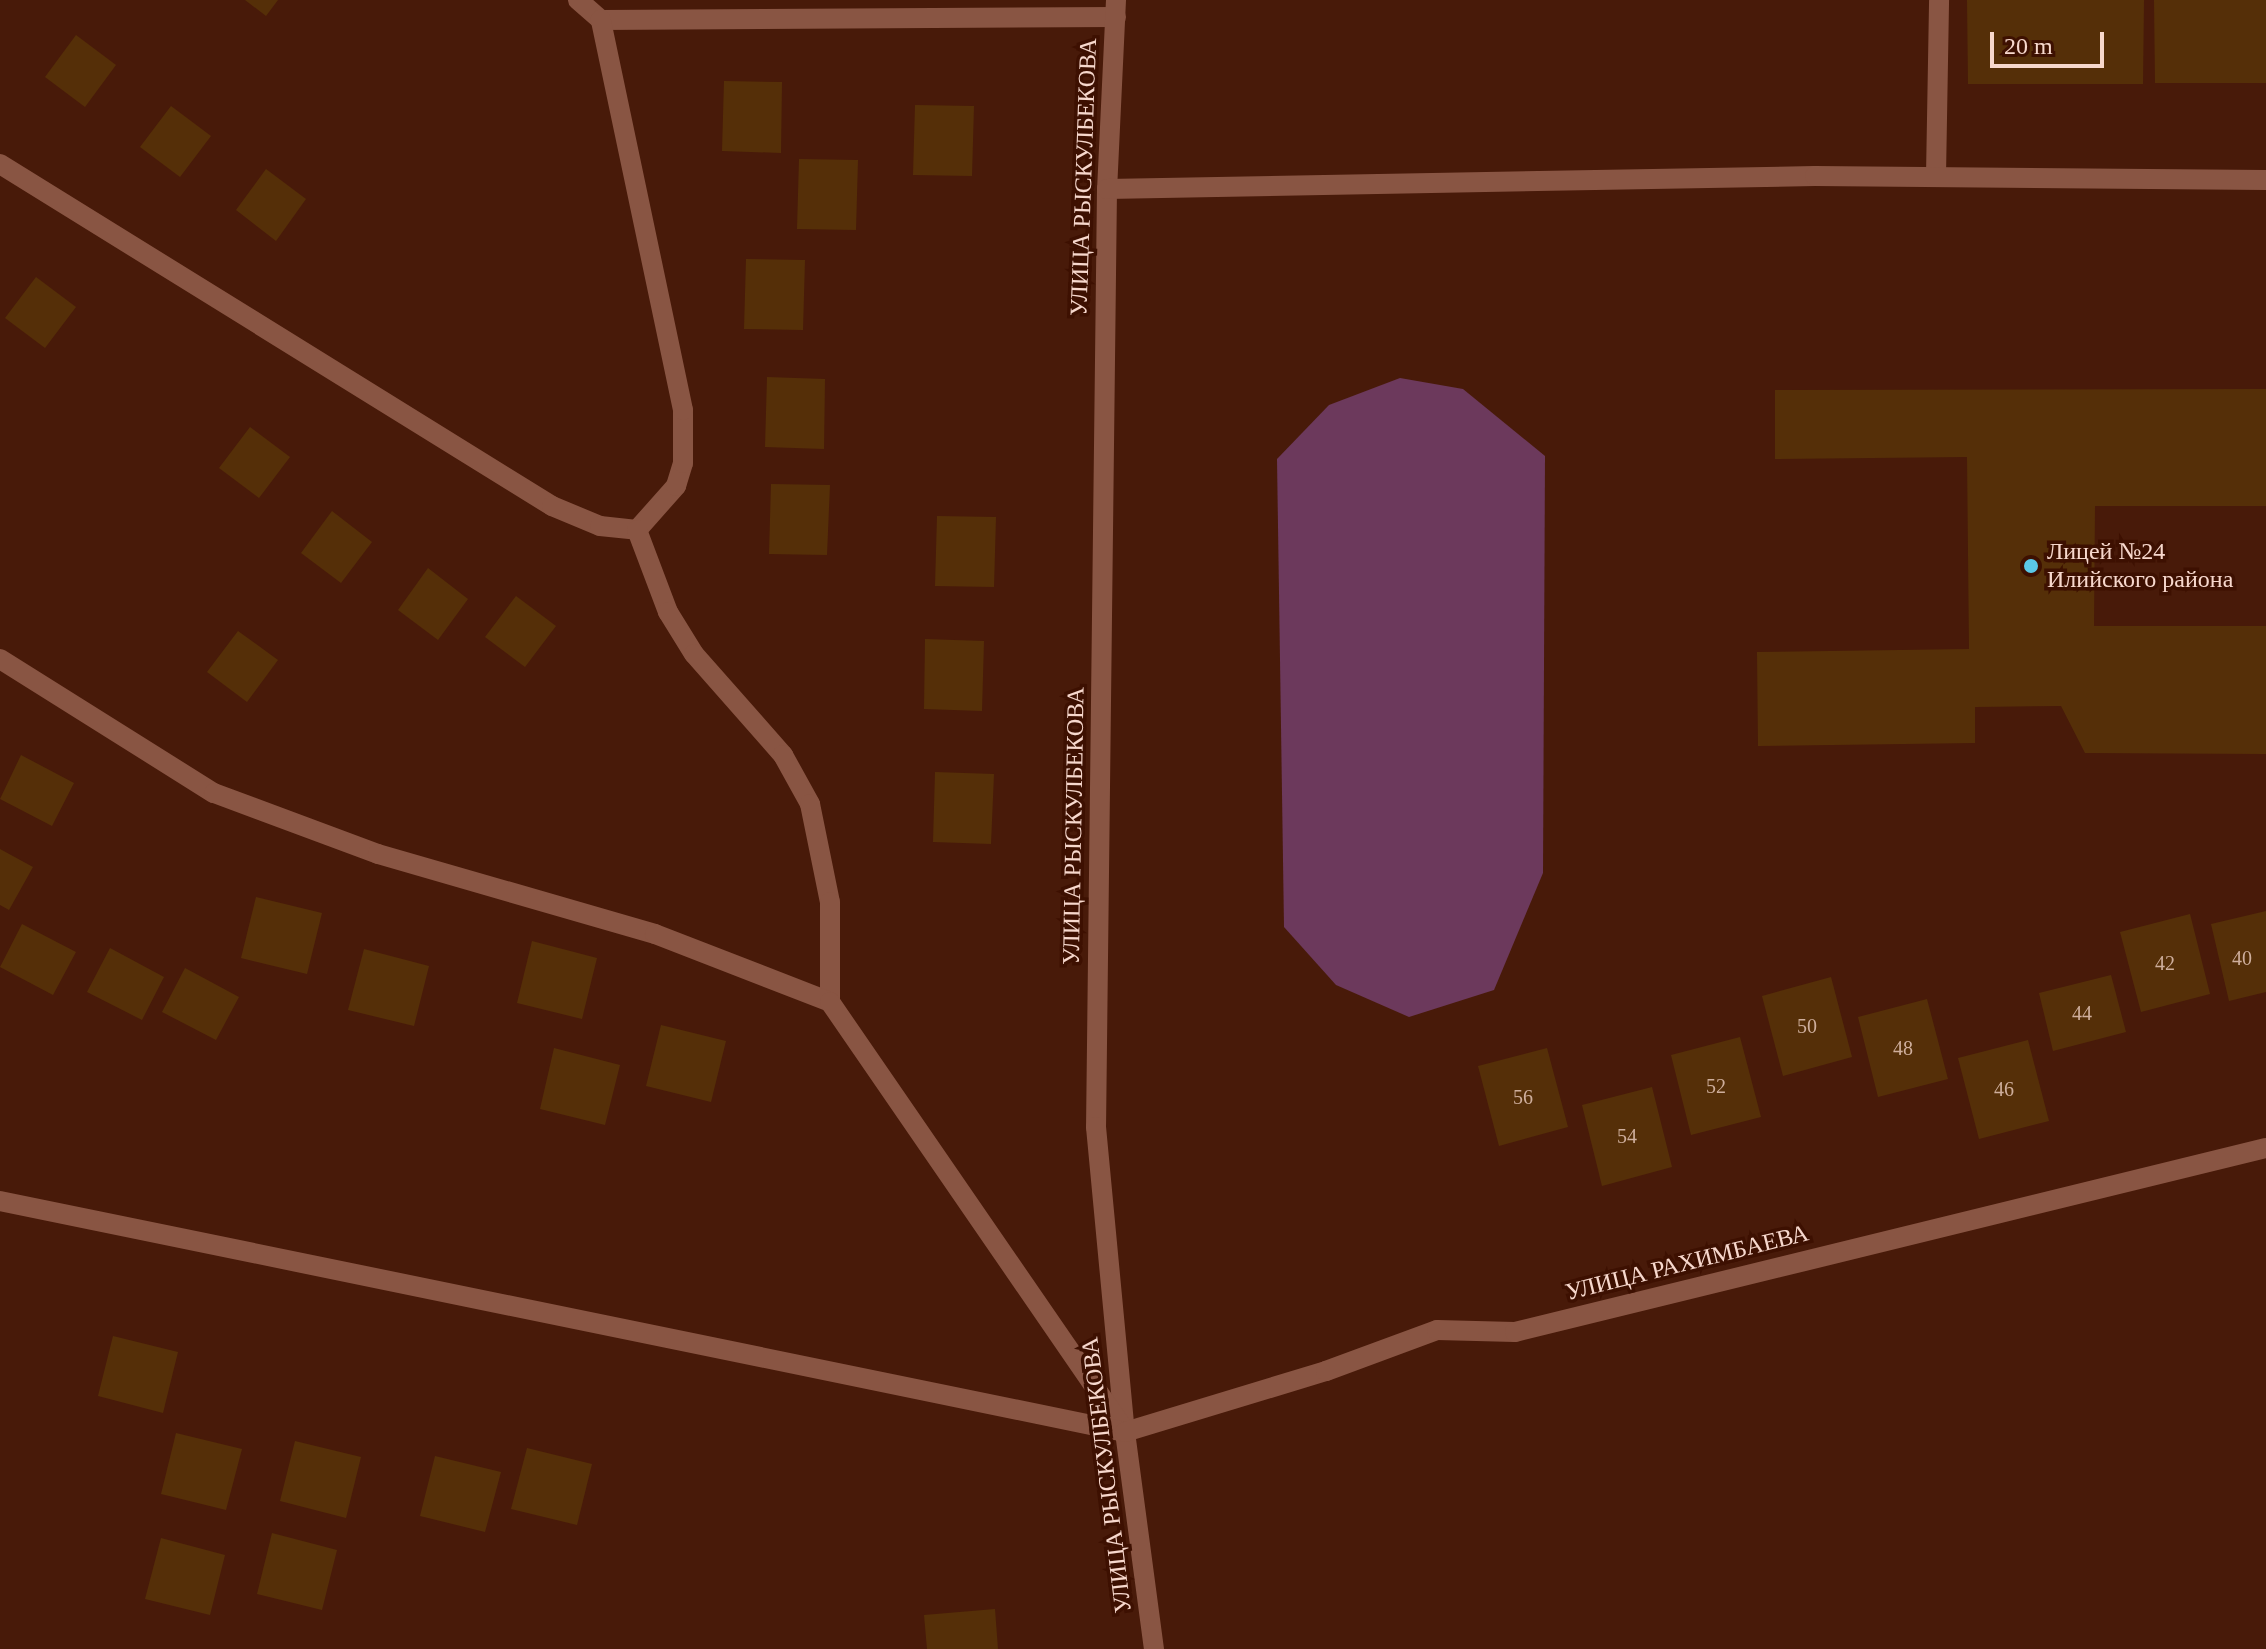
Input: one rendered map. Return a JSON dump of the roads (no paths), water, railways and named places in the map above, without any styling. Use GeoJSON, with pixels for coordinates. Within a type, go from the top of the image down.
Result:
{"type":"FeatureCollection","features":[{"type":"Feature","properties":{"kind":"street"},"geometry":{"type":"LineString","coordinates":[[578,0],[601,20],[684,425],[676,486],[637,530]]}},
{"type":"Feature","properties":{"kind":"street"},"geometry":{"type":"LineString","coordinates":[[1936,176],[1939,0]]}},
{"type":"Feature","properties":{"kind":"street"},"geometry":{"type":"LineString","coordinates":[[601,20],[1116,9]]}},
{"type":"Feature","properties":{"kind":"street","name":"УЛИЦА РЫСКУЛБЕКОВА"},"geometry":{"type":"LineString","coordinates":[[1116,9],[1107,189],[1096,1127],[1125,1432],[1154,1649]]}},
{"type":"Feature","properties":{"kind":"street"},"geometry":{"type":"LineString","coordinates":[[0,164],[552,506],[600,526],[637,530]]}},
{"type":"Feature","properties":{"kind":"street"},"geometry":{"type":"LineString","coordinates":[[1107,189],[1936,176],[2266,180]]}},
{"type":"Feature","properties":{"kind":"street"},"geometry":{"type":"LineString","coordinates":[[637,530],[668,612],[694,654],[783,755],[810,804],[830,902],[830,1002]]}},
{"type":"Feature","properties":{"kind":"street"},"geometry":{"type":"LineString","coordinates":[[0,659],[214,793],[378,854],[655,934],[830,1002],[1125,1432]]}},
{"type":"Feature","properties":{"kind":"street","name":"УЛИЦА РАХИМБАЕВА"},"geometry":{"type":"LineString","coordinates":[[1125,1432],[1326,1371],[1437,1330],[1515,1332],[2266,1148]]}},
{"type":"Feature","properties":{"kind":"street"},"geometry":{"type":"LineString","coordinates":[[0,1201],[1125,1432]]}},
{"type":"Feature","properties":{"kind":"place","name":"Лицей №24 Илийского района"},"geometry":{"type":"Point","coordinates":[2031,566]}}]}
